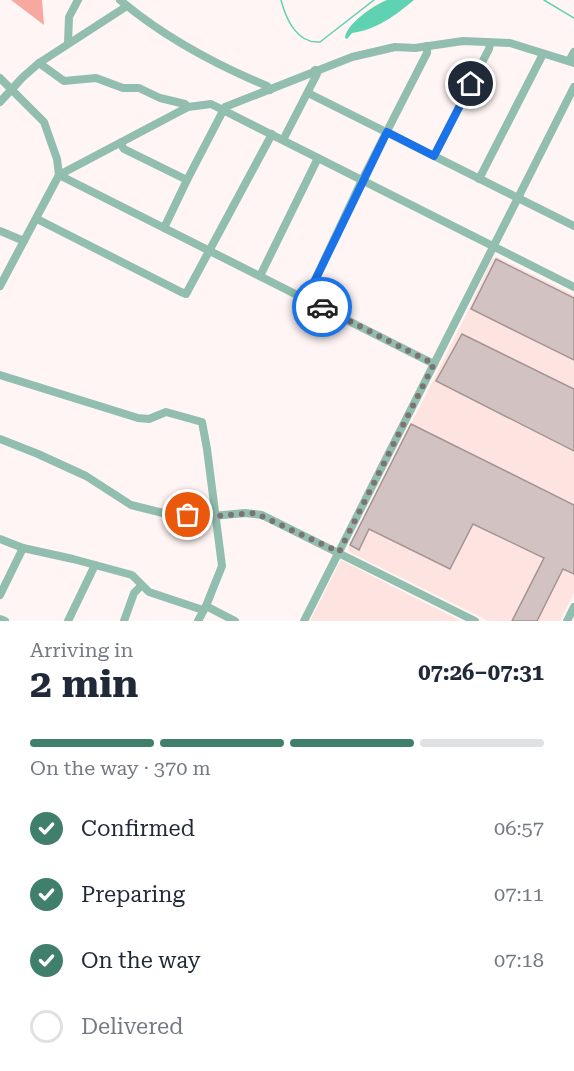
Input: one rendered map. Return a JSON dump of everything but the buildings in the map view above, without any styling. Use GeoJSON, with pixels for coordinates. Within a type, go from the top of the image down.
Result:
{"type":"FeatureCollection","features":[{"type":"Feature","properties":{"kind":"street"},"geometry":{"type":"LineString","coordinates":[[68,44],[69,17],[78,0]]}},
{"type":"Feature","properties":{"kind":"street"},"geometry":{"type":"LineString","coordinates":[[0,102],[39,63],[124,3],[171,39],[193,52],[267,86],[270,90]]}},
{"type":"Feature","properties":{"kind":"street"},"geometry":{"type":"LineString","coordinates":[[164,228],[223,110],[229,104],[270,90],[315,70],[375,50],[463,41],[510,43],[572,62],[574,52]]}},
{"type":"Feature","properties":{"kind":"street"},"geometry":{"type":"LineString","coordinates":[[434,156],[490,43]]}},
{"type":"Feature","properties":{"kind":"street"},"geometry":{"type":"LineString","coordinates":[[306,299],[362,180],[427,52],[427,46]]}},
{"type":"Feature","properties":{"kind":"street"},"geometry":{"type":"LineString","coordinates":[[479,178],[543,54]]}},
{"type":"Feature","properties":{"kind":"street"},"geometry":{"type":"LineString","coordinates":[[39,63],[64,81],[96,78],[123,88],[139,88],[160,98],[181,102],[188,107]]}},
{"type":"Feature","properties":{"kind":"street"},"geometry":{"type":"LineString","coordinates":[[283,140],[317,74],[315,70]]}},
{"type":"Feature","properties":{"kind":"street"},"geometry":{"type":"LineString","coordinates":[[0,78],[45,122],[57,159],[59,175]]}},
{"type":"Feature","properties":{"kind":"street"},"geometry":{"type":"LineString","coordinates":[[304,621],[574,87]]}},
{"type":"Feature","properties":{"kind":"street"},"geometry":{"type":"LineString","coordinates":[[308,93],[573,224]]}},
{"type":"Feature","properties":{"kind":"street"},"geometry":{"type":"LineString","coordinates":[[0,286],[59,175],[188,107],[210,104],[574,287]]}},
{"type":"Feature","properties":{"kind":"street"},"geometry":{"type":"LineString","coordinates":[[36,219],[184,294],[189,291],[272,134]]}},
{"type":"Feature","properties":{"kind":"street"},"geometry":{"type":"LineString","coordinates":[[120,143],[124,149],[187,180]]}},
{"type":"Feature","properties":{"kind":"street"},"geometry":{"type":"LineString","coordinates":[[260,276],[318,158]]}},
{"type":"Feature","properties":{"kind":"street"},"geometry":{"type":"LineString","coordinates":[[59,175],[434,364]]}},
{"type":"Feature","properties":{"kind":"street"},"geometry":{"type":"LineString","coordinates":[[0,231],[24,241]]}},
{"type":"Feature","properties":{"kind":"street"},"geometry":{"type":"LineString","coordinates":[[0,375],[138,418],[149,419],[166,412],[202,422],[222,566],[198,621]]}},
{"type":"Feature","properties":{"kind":"street"},"geometry":{"type":"LineString","coordinates":[[0,439],[86,476],[131,505],[163,513],[215,516],[245,513],[262,515],[475,621]]}},
{"type":"Feature","properties":{"kind":"street"},"geometry":{"type":"LineString","coordinates":[[0,539],[23,548],[132,575],[141,586],[157,595],[205,608],[235,621]]}},
{"type":"Feature","properties":{"kind":"street"},"geometry":{"type":"LineString","coordinates":[[0,595],[23,548]]}},
{"type":"Feature","properties":{"kind":"street"},"geometry":{"type":"LineString","coordinates":[[68,621],[95,565]]}},
{"type":"Feature","properties":{"kind":"street"},"geometry":{"type":"LineString","coordinates":[[124,621],[134,592],[141,586]]}},
{"type":"Feature","properties":{"kind":"street"},"geometry":{"type":"LineString","coordinates":[[567,621],[574,607]]}},
{"type":"Feature","properties":{"kind":"street"},"geometry":{"type":"LineString","coordinates":[[0,619],[5,621]]}},
{"type":"Feature","properties":{"kind":"shaded area"},"geometry":{"type":"Polygon","coordinates":[[[11,0],[42,0],[44,25],[11,0]]]}},
{"type":"Feature","properties":{"kind":"shaded area"},"geometry":{"type":"Polygon","coordinates":[[[387,0],[414,0],[385,21],[369,29],[352,33],[347,39],[345,38],[355,21],[387,0]]]}},
{"type":"Feature","properties":{"kind":"shaded area"},"geometry":{"type":"Polygon","coordinates":[[[497,257],[574,295],[574,593],[560,621],[488,621],[349,552],[348,548],[492,259],[497,257]]]}},
{"type":"Feature","properties":{"kind":"shaded area"},"geometry":{"type":"Polygon","coordinates":[[[341,560],[461,621],[310,621],[341,560]]]}},
{"type":"Feature","properties":{"kind":"waterway"},"geometry":{"type":"LineString","coordinates":[[281,0],[294,29],[299,35],[312,42],[320,42],[374,0]]}},
{"type":"Feature","properties":{"kind":"waterway"},"geometry":{"type":"LineString","coordinates":[[544,0],[574,18]]}},
{"type":"Feature","properties":{"kind":"way so far"},"geometry":{"type":"LineString","coordinates":[[188,515],[202,517],[255,513],[339,552],[434,364],[322,307]]}},
{"type":"Feature","properties":{"kind":"route"},"geometry":{"type":"LineString","coordinates":[[322,307],[306,299],[387,132],[434,156],[471,84]]}}]}
